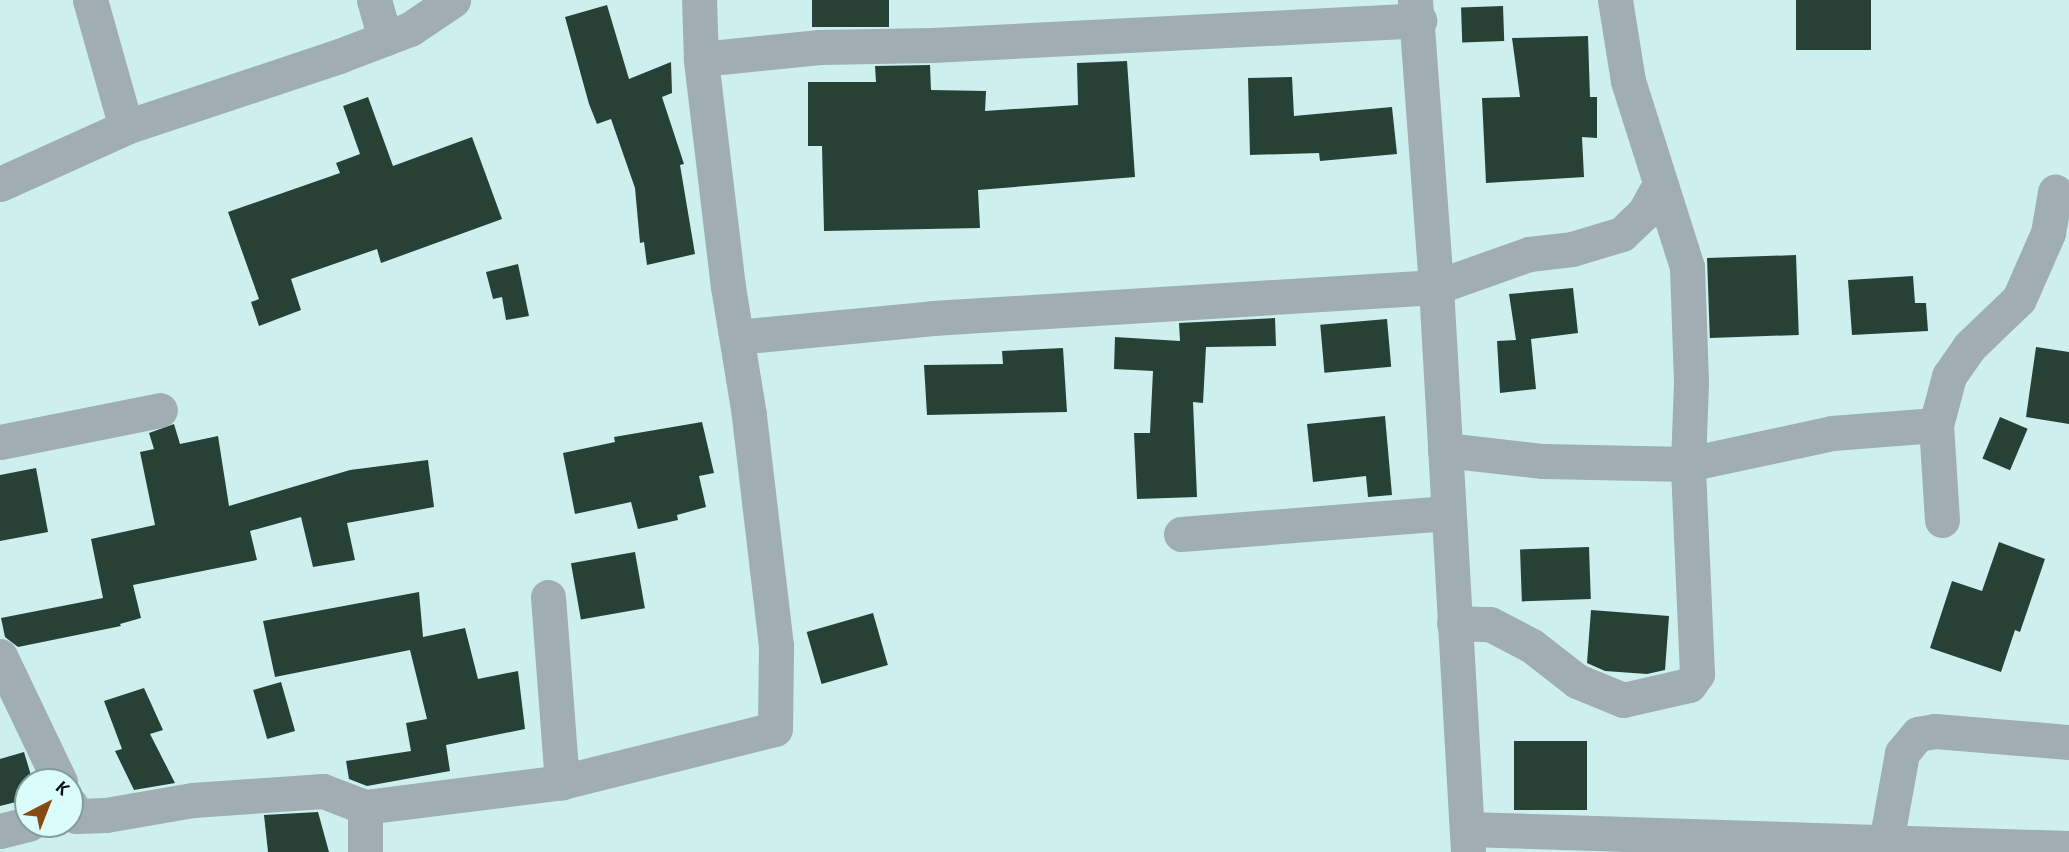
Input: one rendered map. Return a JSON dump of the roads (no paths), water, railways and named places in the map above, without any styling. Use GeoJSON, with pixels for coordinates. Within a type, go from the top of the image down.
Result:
{"type":"FeatureCollection","features":[{"type":"Feature","properties":{"kind":"street"},"geometry":{"type":"LineString","coordinates":[[90,0],[126,127]]}},
{"type":"Feature","properties":{"kind":"street"},"geometry":{"type":"LineString","coordinates":[[374,0],[385,38]]}},
{"type":"Feature","properties":{"kind":"street"},"geometry":{"type":"LineString","coordinates":[[0,184],[126,127],[410,29],[453,0]]}},
{"type":"Feature","properties":{"kind":"street"},"geometry":{"type":"LineString","coordinates":[[84,814],[106,815],[193,800],[323,791],[365,807],[562,782],[775,729],[776,646],[737,337],[728,287],[701,59],[699,0]]}},
{"type":"Feature","properties":{"kind":"street"},"geometry":{"type":"LineString","coordinates":[[1454,623],[1490,624],[1532,646],[1577,681],[1623,700],[1689,685],[1696,674],[1697,637],[1688,464],[1691,382],[1687,267],[1659,186],[1628,80],[1615,0]]}},
{"type":"Feature","properties":{"kind":"street"},"geometry":{"type":"LineString","coordinates":[[701,59],[819,47],[932,45],[1417,10],[1468,840],[1886,842],[2069,848]]}},
{"type":"Feature","properties":{"kind":"street"},"geometry":{"type":"LineString","coordinates":[[737,337],[933,318],[1436,287],[1529,254],[1572,249],[1622,234],[1644,213],[1659,186]]}},
{"type":"Feature","properties":{"kind":"street"},"geometry":{"type":"LineString","coordinates":[[1942,520],[1936,425],[1949,376],[1969,347],[2019,299],[2048,233],[2055,192]]}},
{"type":"Feature","properties":{"kind":"street"},"geometry":{"type":"LineString","coordinates":[[0,442],[160,410]]}},
{"type":"Feature","properties":{"kind":"street"},"geometry":{"type":"LineString","coordinates":[[1445,450],[1543,461],[1688,464],[1832,433],[1936,425]]}},
{"type":"Feature","properties":{"kind":"street"},"geometry":{"type":"LineString","coordinates":[[1181,534],[1447,513]]}},
{"type":"Feature","properties":{"kind":"street"},"geometry":{"type":"LineString","coordinates":[[548,597],[562,782]]}},
{"type":"Feature","properties":{"kind":"street"},"geometry":{"type":"LineString","coordinates":[[0,656],[53,768]]}},
{"type":"Feature","properties":{"kind":"street"},"geometry":{"type":"LineString","coordinates":[[1886,842],[1902,754],[1918,734],[1935,731],[2069,742]]}},
{"type":"Feature","properties":{"kind":"street"},"geometry":{"type":"LineString","coordinates":[[365,807],[365,852]]}}]}
